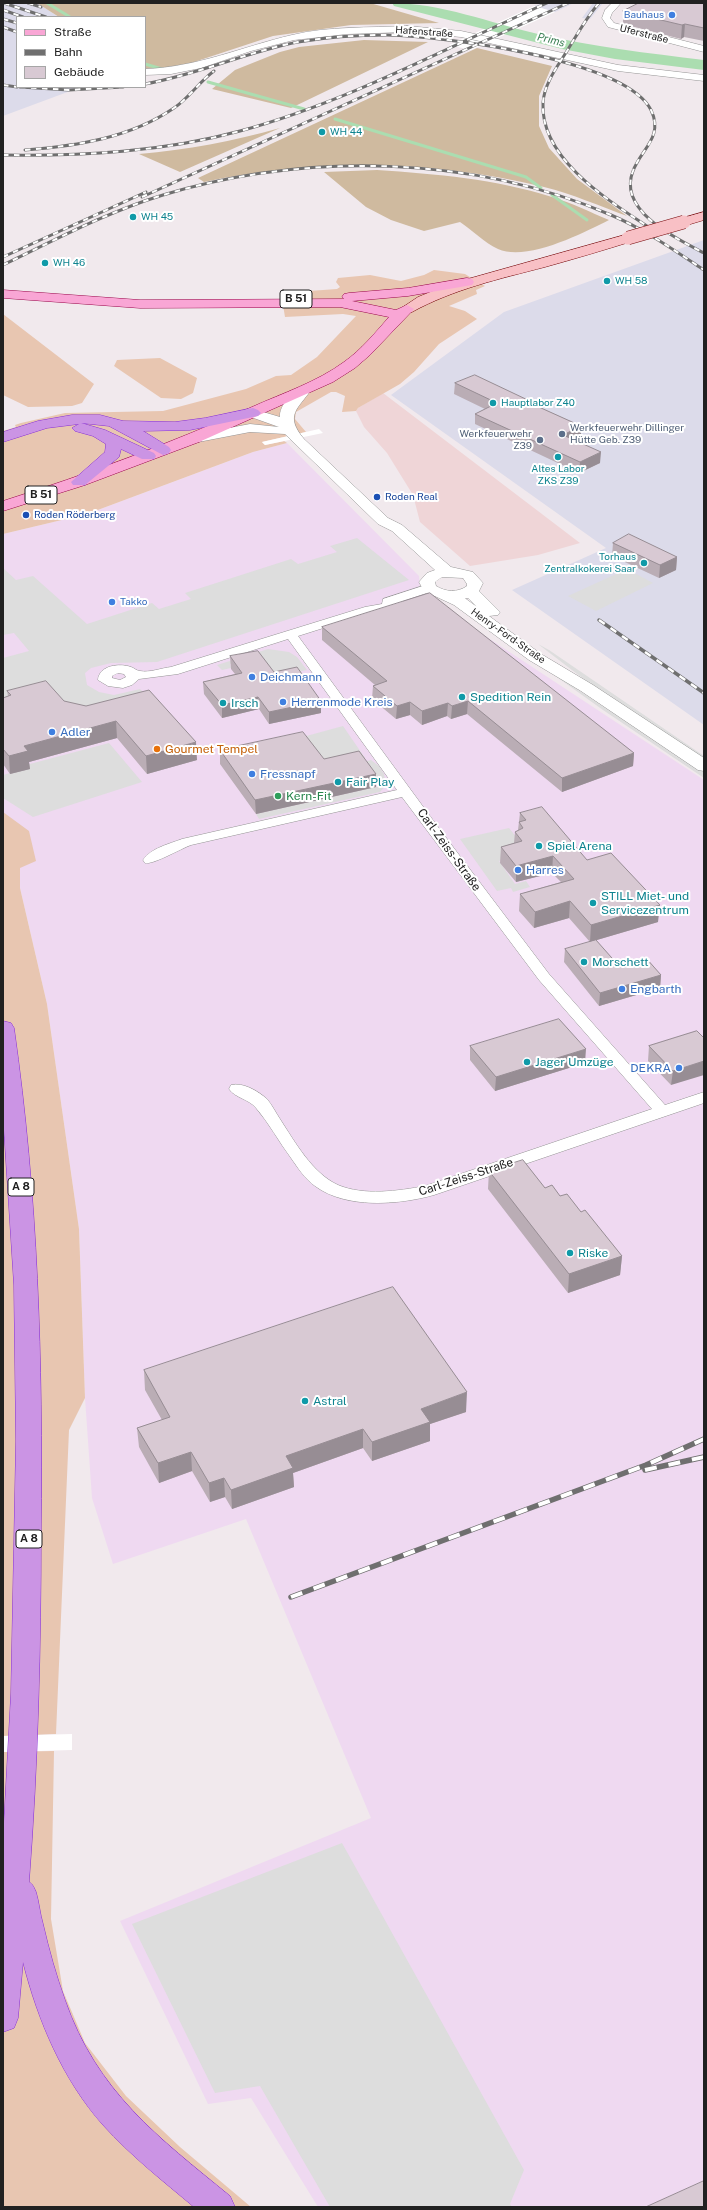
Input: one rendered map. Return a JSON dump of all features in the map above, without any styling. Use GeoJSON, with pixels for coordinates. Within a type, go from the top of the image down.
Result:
{"type":"FeatureCollection","features":[{"type":"Feature","properties":{"kind":"highway"},"geometry":{"type":"LineString","coordinates":[[112,431],[154,427],[190,426],[253,413]]}},
{"type":"Feature","properties":{"kind":"highway"},"geometry":{"type":"LineString","coordinates":[[3,437],[35,427],[69,420],[99,420],[148,456]]}},
{"type":"Feature","properties":{"kind":"highway"},"geometry":{"type":"LineString","coordinates":[[3,442],[60,428],[112,431],[131,430],[163,450]]}},
{"type":"Feature","properties":{"kind":"highway"},"geometry":{"type":"LineString","coordinates":[[79,482],[113,454],[114,444],[112,431]]}},
{"type":"Feature","properties":{"kind":"highway","name":"A 8"},"geometry":{"type":"LineString","coordinates":[[3,1028],[19,1154],[27,1261],[29,1346],[29,1535],[24,1731],[16,1867],[3,2018]]}},
{"type":"Feature","properties":{"kind":"highway"},"geometry":{"type":"LineString","coordinates":[[16,1867],[28,1927],[55,2019],[76,2061],[101,2099],[141,2143],[219,2207]]}},
{"type":"Feature","properties":{"kind":"main road"},"geometry":{"type":"LineString","coordinates":[[349,297],[408,292],[467,282],[528,267],[704,216]]}},
{"type":"Feature","properties":{"kind":"main road"},"geometry":{"type":"LineString","coordinates":[[403,312],[424,300],[467,282]]}},
{"type":"Feature","properties":{"kind":"main road","name":"B 51"},"geometry":{"type":"LineString","coordinates":[[3,294],[84,301],[182,305],[340,303],[403,312]]}},
{"type":"Feature","properties":{"kind":"main road","name":"B 51"},"geometry":{"type":"LineString","coordinates":[[182,305],[349,297],[368,299],[403,312]]}},
{"type":"Feature","properties":{"kind":"main road","name":"B 51"},"geometry":{"type":"LineString","coordinates":[[3,506],[79,482],[193,439],[304,390],[350,365],[403,312]]}},
{"type":"Feature","properties":{"kind":"street","name":"Uferstraße"},"geometry":{"type":"LineString","coordinates":[[617,3],[608,12],[606,18],[611,25],[704,49]]}},
{"type":"Feature","properties":{"kind":"street","name":"Hafenstraße"},"geometry":{"type":"LineString","coordinates":[[146,72],[171,71],[201,65],[248,49],[294,37],[347,31],[407,29],[461,34],[618,68],[704,78]]}},
{"type":"Feature","properties":{"kind":"street"},"geometry":{"type":"LineString","coordinates":[[193,439],[250,428],[292,434],[286,413],[288,408],[304,390]]}},
{"type":"Feature","properties":{"kind":"street","name":"Henry-Ford-Straße"},"geometry":{"type":"LineString","coordinates":[[253,413],[263,421],[292,434],[383,521],[398,528],[447,572]]}},
{"type":"Feature","properties":{"kind":"street","name":"Henry-Ford-Straße"},"geometry":{"type":"LineString","coordinates":[[383,521],[386,531],[437,588],[460,602],[535,657],[587,688],[704,766]]}},
{"type":"Feature","properties":{"kind":"street"},"geometry":{"type":"LineString","coordinates":[[133,676],[173,671],[437,588],[462,595],[471,591],[475,585],[472,578],[462,573],[447,572],[437,588]]}},
{"type":"Feature","properties":{"kind":"street","name":"Henry-Ford-Straße"},"geometry":{"type":"LineString","coordinates":[[471,591],[477,599],[587,688]]}},
{"type":"Feature","properties":{"kind":"street","name":"Carl-Zeiss-Straße"},"geometry":{"type":"LineString","coordinates":[[290,634],[544,977],[661,1110]]}},
{"type":"Feature","properties":{"kind":"street"},"geometry":{"type":"LineString","coordinates":[[150,860],[166,850],[187,842],[406,792]]}},
{"type":"Feature","properties":{"kind":"street","name":"Carl-Zeiss-Straße"},"geometry":{"type":"LineString","coordinates":[[237,1089],[253,1096],[262,1104],[309,1170],[320,1181],[330,1188],[374,1197],[393,1197],[428,1191],[661,1110],[704,1097]]}},
{"type":"Feature","properties":{"kind":"shaded area"},"geometry":{"type":"Polygon","coordinates":[[[3,3],[37,3],[57,16],[16,16],[16,88],[78,88],[3,116],[3,3]]]}},
{"type":"Feature","properties":{"kind":"shaded area"},"geometry":{"type":"Polygon","coordinates":[[[37,3],[370,3],[439,23],[351,25],[273,36],[191,63],[163,68],[146,69],[146,16],[57,16],[37,3]]]}},
{"type":"Feature","properties":{"kind":"shaded area"},"geometry":{"type":"Polygon","coordinates":[[[542,3],[574,3],[555,12],[534,6],[542,3]]]}},
{"type":"Feature","properties":{"kind":"shaded area"},"geometry":{"type":"Polygon","coordinates":[[[593,3],[603,3],[590,19],[582,18],[593,3]]]}},
{"type":"Feature","properties":{"kind":"shaded area"},"geometry":{"type":"Polygon","coordinates":[[[364,40],[428,42],[291,108],[212,89],[235,70],[280,52],[299,47],[364,40]]]}},
{"type":"Feature","properties":{"kind":"shaded area"},"geometry":{"type":"Polygon","coordinates":[[[477,48],[552,66],[539,96],[539,126],[549,148],[577,179],[627,216],[544,187],[460,171],[417,167],[374,165],[331,166],[246,174],[204,182],[198,178],[477,48]]]}},
{"type":"Feature","properties":{"kind":"shaded area"},"geometry":{"type":"Polygon","coordinates":[[[280,128],[180,172],[139,154],[210,144],[280,128]]]}},
{"type":"Feature","properties":{"kind":"shaded area"},"geometry":{"type":"Polygon","coordinates":[[[377,170],[466,178],[509,186],[559,199],[609,220],[585,232],[555,244],[524,252],[510,252],[498,249],[483,240],[460,222],[424,231],[391,220],[366,207],[324,172],[377,170]]]}},
{"type":"Feature","properties":{"kind":"shaded area"},"geometry":{"type":"Polygon","coordinates":[[[704,240],[704,725],[512,590],[606,548],[391,395],[504,312],[704,240]]]}},
{"type":"Feature","properties":{"kind":"shaded area"},"geometry":{"type":"Polygon","coordinates":[[[434,270],[465,274],[485,286],[476,290],[477,294],[449,306],[465,311],[477,319],[439,344],[414,372],[400,384],[358,408],[356,411],[342,412],[345,396],[336,392],[331,392],[296,412],[295,419],[306,432],[262,442],[265,445],[284,441],[287,443],[253,452],[87,514],[3,534],[3,431],[16,427],[15,425],[21,423],[65,413],[163,411],[246,389],[276,376],[291,375],[317,357],[356,316],[343,314],[285,317],[281,293],[337,289],[340,287],[336,282],[338,278],[370,275],[401,281],[424,275],[434,270]]]}},
{"type":"Feature","properties":{"kind":"shaded area"},"geometry":{"type":"Polygon","coordinates":[[[3,314],[94,384],[82,403],[72,406],[28,407],[3,395],[3,314]]]}},
{"type":"Feature","properties":{"kind":"shaded area"},"geometry":{"type":"Polygon","coordinates":[[[160,358],[197,378],[193,393],[181,399],[161,398],[114,366],[117,360],[160,358]]]}},
{"type":"Feature","properties":{"kind":"shaded area"},"geometry":{"type":"Polygon","coordinates":[[[383,393],[580,543],[538,555],[470,566],[420,522],[413,495],[387,453],[364,427],[356,411],[358,408],[383,393]]]}},
{"type":"Feature","properties":{"kind":"shaded area"},"geometry":{"type":"Polygon","coordinates":[[[287,443],[419,576],[420,590],[432,601],[704,780],[704,2207],[318,2207],[251,2098],[208,2104],[120,1921],[371,1818],[246,1519],[113,1564],[92,1498],[85,1398],[79,1229],[47,1004],[20,888],[20,868],[3,812],[3,534],[87,514],[253,452],[287,443]]]}},
{"type":"Feature","properties":{"kind":"shaded area"},"geometry":{"type":"Polygon","coordinates":[[[357,538],[409,580],[157,662],[111,663],[91,668],[85,673],[87,685],[99,692],[114,695],[140,689],[153,702],[84,720],[3,707],[3,658],[29,651],[14,633],[3,635],[3,568],[16,580],[33,576],[87,624],[152,603],[159,609],[191,599],[185,593],[291,559],[298,564],[337,552],[330,546],[357,538]]]}},
{"type":"Feature","properties":{"kind":"shaded area"},"geometry":{"type":"Polygon","coordinates":[[[627,569],[653,583],[596,611],[568,596],[627,569]]]}},
{"type":"Feature","properties":{"kind":"shaded area"},"geometry":{"type":"Polygon","coordinates":[[[538,644],[704,756],[704,761],[598,690],[538,644]]]}},
{"type":"Feature","properties":{"kind":"shaded area"},"geometry":{"type":"Polygon","coordinates":[[[268,649],[289,652],[297,657],[307,670],[276,676],[262,658],[230,664],[231,668],[222,670],[217,665],[268,649]]]}},
{"type":"Feature","properties":{"kind":"shaded area"},"geometry":{"type":"Polygon","coordinates":[[[540,665],[704,772],[704,778],[603,710],[540,665]]]}},
{"type":"Feature","properties":{"kind":"shaded area"},"geometry":{"type":"Polygon","coordinates":[[[343,726],[365,758],[319,767],[299,738],[343,726]]]}},
{"type":"Feature","properties":{"kind":"shaded area"},"geometry":{"type":"Polygon","coordinates":[[[109,743],[142,782],[33,817],[3,798],[3,775],[27,768],[26,765],[109,743]]]}},
{"type":"Feature","properties":{"kind":"shaded area"},"geometry":{"type":"Polygon","coordinates":[[[371,760],[379,766],[384,774],[386,785],[380,792],[259,819],[256,814],[380,786],[363,762],[371,760]]]}},
{"type":"Feature","properties":{"kind":"shaded area"},"geometry":{"type":"Polygon","coordinates":[[[3,812],[29,831],[36,861],[20,868],[20,888],[47,1004],[79,1229],[85,1398],[69,1430],[56,1734],[3,1736],[3,812]]]}},
{"type":"Feature","properties":{"kind":"shaded area"},"geometry":{"type":"Polygon","coordinates":[[[509,828],[517,838],[514,858],[499,861],[515,884],[526,881],[530,887],[513,892],[511,888],[497,891],[460,839],[509,828]]]}},
{"type":"Feature","properties":{"kind":"shaded area"},"geometry":{"type":"Polygon","coordinates":[[[54,1751],[51,1919],[63,1991],[85,2043],[126,2096],[180,2147],[251,2207],[3,2207],[3,1752],[54,1751]]]}},
{"type":"Feature","properties":{"kind":"shaded area"},"geometry":{"type":"Polygon","coordinates":[[[342,1843],[524,2170],[510,2204],[512,2207],[330,2207],[260,2086],[215,2093],[132,1924],[342,1843]]]}},
{"type":"Feature","properties":{"kind":"pier"},"geometry":{"type":"Polygon","coordinates":[[[534,6],[555,12],[471,50],[449,45],[534,6]]]}},
{"type":"Feature","properties":{"kind":"pier"},"geometry":{"type":"Polygon","coordinates":[[[319,429],[323,433],[265,445],[262,442],[319,429]]]}},
{"type":"Feature","properties":{"kind":"pier"},"geometry":{"type":"Polygon","coordinates":[[[72,1734],[72,1750],[3,1752],[3,1736],[72,1734]]]}},
{"type":"Feature","properties":{"kind":"building"},"geometry":{"type":"Polygon","coordinates":[[[639,3],[704,3],[704,28],[685,24],[682,25],[623,11],[639,3]]]}},
{"type":"Feature","properties":{"kind":"building"},"geometry":{"type":"Polygon","coordinates":[[[475,375],[532,402],[530,403],[581,426],[563,435],[601,452],[580,462],[475,414],[497,403],[455,383],[475,375]]]}},
{"type":"Feature","properties":{"kind":"building"},"geometry":{"type":"Polygon","coordinates":[[[629,534],[677,557],[660,565],[613,543],[629,534]]]}},
{"type":"Feature","properties":{"kind":"building","name":"Spedition Rein"},"geometry":{"type":"Polygon","coordinates":[[[430,593],[634,753],[562,778],[468,701],[452,706],[448,703],[422,711],[410,702],[397,706],[373,686],[387,681],[322,627],[430,593]]]}},
{"type":"Feature","properties":{"kind":"building"},"geometry":{"type":"Polygon","coordinates":[[[258,651],[274,672],[297,667],[321,701],[269,712],[258,697],[222,705],[203,682],[242,673],[230,656],[258,651]]]}},
{"type":"Feature","properties":{"kind":"building"},"geometry":{"type":"Polygon","coordinates":[[[46,681],[64,701],[86,706],[149,690],[196,742],[146,756],[116,721],[24,746],[28,751],[9,756],[3,749],[3,698],[11,695],[7,691],[46,681]]]}},
{"type":"Feature","properties":{"kind":"building"},"geometry":{"type":"Polygon","coordinates":[[[303,732],[324,759],[359,751],[376,774],[255,800],[220,750],[303,732]]]}},
{"type":"Feature","properties":{"kind":"building"},"geometry":{"type":"Polygon","coordinates":[[[542,807],[587,860],[611,853],[660,905],[591,925],[570,901],[535,912],[520,894],[574,879],[553,856],[516,866],[501,847],[522,841],[515,832],[523,828],[519,822],[526,820],[520,813],[542,807]]]}},
{"type":"Feature","properties":{"kind":"building"},"geometry":{"type":"Polygon","coordinates":[[[596,940],[619,966],[646,958],[661,975],[600,993],[565,949],[596,940]]]}},
{"type":"Feature","properties":{"kind":"building"},"geometry":{"type":"Polygon","coordinates":[[[559,1019],[586,1049],[496,1077],[470,1046],[559,1019]]]}},
{"type":"Feature","properties":{"kind":"building"},"geometry":{"type":"Polygon","coordinates":[[[697,1031],[704,1038],[704,1061],[673,1071],[649,1046],[697,1031]]]}},
{"type":"Feature","properties":{"kind":"building"},"geometry":{"type":"Polygon","coordinates":[[[523,1160],[545,1188],[552,1185],[560,1196],[567,1194],[581,1212],[585,1210],[622,1256],[569,1274],[489,1171],[523,1160]]]}},
{"type":"Feature","properties":{"kind":"building","name":"Astral"},"geometry":{"type":"Polygon","coordinates":[[[393,1287],[467,1392],[421,1409],[430,1422],[372,1442],[363,1429],[286,1456],[293,1468],[231,1490],[224,1478],[209,1483],[191,1452],[158,1463],[137,1428],[170,1417],[144,1370],[393,1287]]]}},
{"type":"Feature","properties":{"kind":"building"},"geometry":{"type":"Polygon","coordinates":[[[704,2181],[704,2207],[646,2207],[704,2181]]]}},
{"type":"Feature","properties":{"kind":"waterway"},"geometry":{"type":"LineString","coordinates":[[47,3],[68,16]]}},
{"type":"Feature","properties":{"kind":"waterway","name":"Prims"},"geometry":{"type":"LineString","coordinates":[[400,3],[516,33],[586,49],[704,65]]}},
{"type":"Feature","properties":{"kind":"waterway"},"geometry":{"type":"LineString","coordinates":[[146,64],[162,69]]}},
{"type":"Feature","properties":{"kind":"waterway"},"geometry":{"type":"LineString","coordinates":[[208,82],[304,109]]}},
{"type":"Feature","properties":{"kind":"waterway"},"geometry":{"type":"LineString","coordinates":[[335,119],[526,177],[541,188]]}},
{"type":"Feature","properties":{"kind":"waterway"},"geometry":{"type":"LineString","coordinates":[[552,195],[587,220]]}},
{"type":"Feature","properties":{"kind":"railway"},"geometry":{"type":"LineString","coordinates":[[4,3],[43,16]]}},
{"type":"Feature","properties":{"kind":"railway"},"geometry":{"type":"LineString","coordinates":[[28,3],[41,7]]}},
{"type":"Feature","properties":{"kind":"railway"},"geometry":{"type":"LineString","coordinates":[[462,42],[547,3]]}},
{"type":"Feature","properties":{"kind":"railway"},"geometry":{"type":"LineString","coordinates":[[477,44],[568,3]]}},
{"type":"Feature","properties":{"kind":"railway"},"geometry":{"type":"LineString","coordinates":[[560,61],[599,3]]}},
{"type":"Feature","properties":{"kind":"railway"},"geometry":{"type":"LineString","coordinates":[[3,10],[20,16]]}},
{"type":"Feature","properties":{"kind":"railway"},"geometry":{"type":"LineString","coordinates":[[3,19],[16,23]]}},
{"type":"Feature","properties":{"kind":"railway"},"geometry":{"type":"LineString","coordinates":[[3,27],[16,32]]}},
{"type":"Feature","properties":{"kind":"railway"},"geometry":{"type":"LineString","coordinates":[[146,84],[184,75],[279,46],[309,40],[387,35],[413,36],[462,42]]}},
{"type":"Feature","properties":{"kind":"railway"},"geometry":{"type":"LineString","coordinates":[[3,155],[63,155],[123,151],[182,144],[240,131],[280,119],[358,90],[462,42]]}},
{"type":"Feature","properties":{"kind":"railway"},"geometry":{"type":"LineString","coordinates":[[462,42],[477,44]]}},
{"type":"Feature","properties":{"kind":"railway"},"geometry":{"type":"LineString","coordinates":[[142,197],[477,44]]}},
{"type":"Feature","properties":{"kind":"railway"},"geometry":{"type":"LineString","coordinates":[[477,44],[560,61]]}},
{"type":"Feature","properties":{"kind":"railway"},"geometry":{"type":"LineString","coordinates":[[560,61],[607,77],[634,92],[651,110],[655,128],[650,142],[633,171],[630,185],[634,199],[641,211],[652,222],[679,240],[704,253]]}},
{"type":"Feature","properties":{"kind":"railway"},"geometry":{"type":"LineString","coordinates":[[560,61],[548,82],[543,103],[545,124],[554,144],[567,163],[584,180],[622,210],[659,234]]}},
{"type":"Feature","properties":{"kind":"railway"},"geometry":{"type":"LineString","coordinates":[[25,150],[83,143],[102,139],[139,127],[174,108],[214,71]]}},
{"type":"Feature","properties":{"kind":"railway"},"geometry":{"type":"LineString","coordinates":[[3,85],[16,87]]}},
{"type":"Feature","properties":{"kind":"railway"},"geometry":{"type":"LineString","coordinates":[[36,88],[69,90],[105,88]]}},
{"type":"Feature","properties":{"kind":"railway"},"geometry":{"type":"LineString","coordinates":[[3,265],[101,218],[163,195],[218,181],[275,172],[332,167],[389,166],[446,171],[503,181],[558,195],[611,215],[635,227],[659,240],[704,270]]}},
{"type":"Feature","properties":{"kind":"railway"},"geometry":{"type":"LineString","coordinates":[[3,257],[146,192]]}},
{"type":"Feature","properties":{"kind":"railway"},"geometry":{"type":"LineString","coordinates":[[599,620],[704,693]]}},
{"type":"Feature","properties":{"kind":"railway"},"geometry":{"type":"LineString","coordinates":[[291,1597],[646,1465],[704,1439]]}},
{"type":"Feature","properties":{"kind":"railway"},"geometry":{"type":"LineString","coordinates":[[645,1470],[704,1457]]}},
{"type":"Feature","properties":{"kind":"place","name":"Bauhaus"},"geometry":{"type":"Point","coordinates":[672,15]}},
{"type":"Feature","properties":{"kind":"place","name":"WH 44"},"geometry":{"type":"Point","coordinates":[322,132]}},
{"type":"Feature","properties":{"kind":"place","name":"WH 45"},"geometry":{"type":"Point","coordinates":[133,217]}},
{"type":"Feature","properties":{"kind":"place","name":"WH 46"},"geometry":{"type":"Point","coordinates":[45,263]}},
{"type":"Feature","properties":{"kind":"place","name":"WH 58"},"geometry":{"type":"Point","coordinates":[607,281]}},
{"type":"Feature","properties":{"kind":"place","name":"Hauptlabor Z40"},"geometry":{"type":"Point","coordinates":[493,403]}},
{"type":"Feature","properties":{"kind":"place","name":"Werkfeuerwehr Dillinger Hütte Geb. Z39"},"geometry":{"type":"Point","coordinates":[562,434]}},
{"type":"Feature","properties":{"kind":"place","name":"Werkfeuerwehr Z39"},"geometry":{"type":"Point","coordinates":[540,440]}},
{"type":"Feature","properties":{"kind":"place","name":"Altes Labor ZKS Z39"},"geometry":{"type":"Point","coordinates":[558,457]}},
{"type":"Feature","properties":{"kind":"place","name":"Roden Real"},"geometry":{"type":"Point","coordinates":[377,497]}},
{"type":"Feature","properties":{"kind":"place","name":"Roden Röderberg"},"geometry":{"type":"Point","coordinates":[26,515]}},
{"type":"Feature","properties":{"kind":"place","name":"Torhaus Zentralkokerei Saar"},"geometry":{"type":"Point","coordinates":[644,563]}},
{"type":"Feature","properties":{"kind":"place","name":"Takko"},"geometry":{"type":"Point","coordinates":[112,602]}},
{"type":"Feature","properties":{"kind":"place","name":"Deichmann"},"geometry":{"type":"Point","coordinates":[252,677]}},
{"type":"Feature","properties":{"kind":"place","name":"Spedition Rein"},"geometry":{"type":"Point","coordinates":[462,697]}},
{"type":"Feature","properties":{"kind":"place","name":"Herrenmode Kreis"},"geometry":{"type":"Point","coordinates":[283,702]}},
{"type":"Feature","properties":{"kind":"place","name":"Irsch"},"geometry":{"type":"Point","coordinates":[223,703]}},
{"type":"Feature","properties":{"kind":"place","name":"Adler"},"geometry":{"type":"Point","coordinates":[52,732]}},
{"type":"Feature","properties":{"kind":"place","name":"Gourmet Tempel"},"geometry":{"type":"Point","coordinates":[157,749]}},
{"type":"Feature","properties":{"kind":"place","name":"Fressnapf"},"geometry":{"type":"Point","coordinates":[252,774]}},
{"type":"Feature","properties":{"kind":"place","name":"Fair Play"},"geometry":{"type":"Point","coordinates":[338,782]}},
{"type":"Feature","properties":{"kind":"place","name":"Kern-Fit"},"geometry":{"type":"Point","coordinates":[278,796]}},
{"type":"Feature","properties":{"kind":"place","name":"Spiel Arena"},"geometry":{"type":"Point","coordinates":[539,846]}},
{"type":"Feature","properties":{"kind":"place","name":"Harres"},"geometry":{"type":"Point","coordinates":[518,870]}},
{"type":"Feature","properties":{"kind":"place","name":"STILL Miet- und Servicezentrum"},"geometry":{"type":"Point","coordinates":[593,903]}},
{"type":"Feature","properties":{"kind":"place","name":"Morschett"},"geometry":{"type":"Point","coordinates":[584,962]}},
{"type":"Feature","properties":{"kind":"place","name":"Engbarth"},"geometry":{"type":"Point","coordinates":[622,989]}},
{"type":"Feature","properties":{"kind":"place","name":"Jager Umzüge"},"geometry":{"type":"Point","coordinates":[527,1062]}},
{"type":"Feature","properties":{"kind":"place","name":"DEKRA"},"geometry":{"type":"Point","coordinates":[679,1068]}},
{"type":"Feature","properties":{"kind":"place","name":"Riske"},"geometry":{"type":"Point","coordinates":[570,1253]}},
{"type":"Feature","properties":{"kind":"place","name":"Astral"},"geometry":{"type":"Point","coordinates":[305,1401]}}]}
